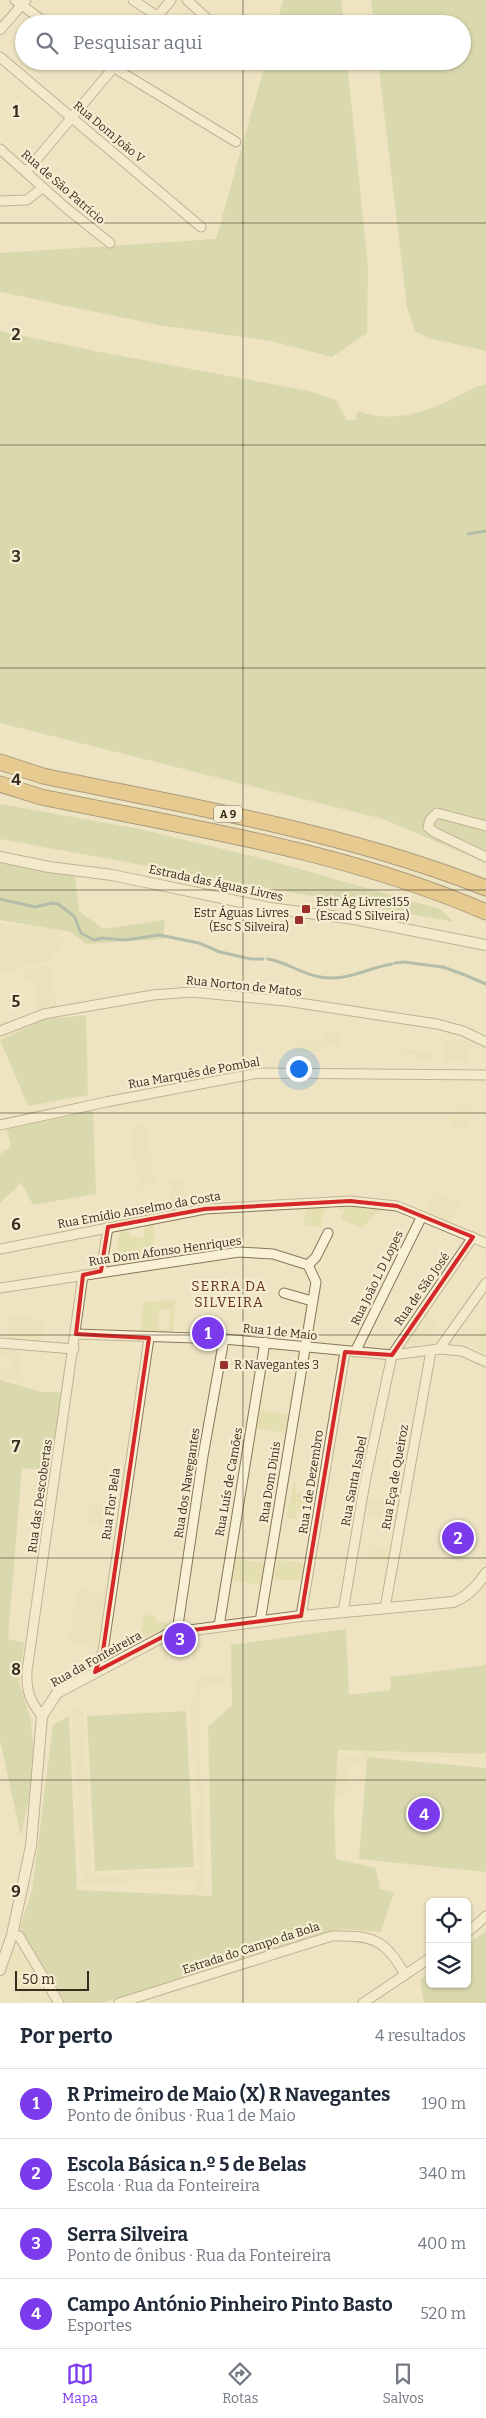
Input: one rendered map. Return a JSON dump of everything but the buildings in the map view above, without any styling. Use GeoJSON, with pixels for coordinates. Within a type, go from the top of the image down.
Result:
{"type":"FeatureCollection","features":[{"type":"Feature","properties":{"kind":"highway","name":"A 9"},"geometry":{"type":"LineString","coordinates":[[0,762],[43,776],[320,834],[454,875],[486,888]]}},
{"type":"Feature","properties":{"kind":"highway","name":"A 9"},"geometry":{"type":"LineString","coordinates":[[0,784],[41,797],[318,856],[444,894],[486,912]]}},
{"type":"Feature","properties":{"kind":"street"},"geometry":{"type":"LineString","coordinates":[[133,0],[156,15]]}},
{"type":"Feature","properties":{"kind":"street"},"geometry":{"type":"LineString","coordinates":[[159,15],[171,0]]}},
{"type":"Feature","properties":{"kind":"street"},"geometry":{"type":"LineString","coordinates":[[187,0],[203,15]]}},
{"type":"Feature","properties":{"kind":"street"},"geometry":{"type":"LineString","coordinates":[[0,30],[21,2],[36,15]]}},
{"type":"Feature","properties":{"kind":"street","name":"Rua Dom João V"},"geometry":{"type":"LineString","coordinates":[[0,58],[201,227]]}},
{"type":"Feature","properties":{"kind":"street"},"geometry":{"type":"LineString","coordinates":[[26,172],[112,70]]}},
{"type":"Feature","properties":{"kind":"street"},"geometry":{"type":"LineString","coordinates":[[124,70],[236,142]]}},
{"type":"Feature","properties":{"kind":"street","name":"Rua de São Patrício"},"geometry":{"type":"LineString","coordinates":[[0,149],[42,188],[110,243]]}},
{"type":"Feature","properties":{"kind":"street"},"geometry":{"type":"LineString","coordinates":[[0,201],[27,200],[42,188]]}},
{"type":"Feature","properties":{"kind":"street"},"geometry":{"type":"LineString","coordinates":[[486,826],[438,813],[430,820],[428,827],[443,837],[486,857]]}},
{"type":"Feature","properties":{"kind":"street","name":"Estrada das Águas Livres"},"geometry":{"type":"LineString","coordinates":[[0,857],[49,867],[112,875],[270,908],[354,919],[486,945]]}},
{"type":"Feature","properties":{"kind":"street","name":"Rua Norton de Matos"},"geometry":{"type":"LineString","coordinates":[[0,1030],[44,1014],[153,995],[192,992],[286,1001],[437,1024],[463,1031],[486,1042]]}},
{"type":"Feature","properties":{"kind":"street","name":"Rua Marquês de Pombal"},"geometry":{"type":"LineString","coordinates":[[0,1125],[106,1102],[258,1073],[486,1075]]}},
{"type":"Feature","properties":{"kind":"street","name":"Rua Emídio Anselmo da Costa"},"geometry":{"type":"LineString","coordinates":[[0,1249],[108,1226],[205,1209],[350,1201],[397,1206],[486,1243]]}},
{"type":"Feature","properties":{"kind":"street","name":"Rua João L D Lopes"},"geometry":{"type":"LineString","coordinates":[[355,1352],[422,1216]]}},
{"type":"Feature","properties":{"kind":"street"},"geometry":{"type":"LineString","coordinates":[[101,1271],[108,1226]]}},
{"type":"Feature","properties":{"kind":"street"},"geometry":{"type":"LineString","coordinates":[[304,1346],[316,1282],[308,1265],[316,1257],[328,1233]]}},
{"type":"Feature","properties":{"kind":"street","name":"Rua de São José"},"geometry":{"type":"LineString","coordinates":[[392,1355],[473,1237]]}},
{"type":"Feature","properties":{"kind":"street","name":"Rua Dom Afonso Henriques"},"geometry":{"type":"LineString","coordinates":[[0,1288],[101,1271],[239,1252],[273,1254],[308,1265]]}},
{"type":"Feature","properties":{"kind":"street","name":"Rua das Descobertas"},"geometry":{"type":"LineString","coordinates":[[42,1716],[32,1704],[26,1690],[83,1275]]}},
{"type":"Feature","properties":{"kind":"street"},"geometry":{"type":"LineString","coordinates":[[435,1350],[486,1283]]}},
{"type":"Feature","properties":{"kind":"street"},"geometry":{"type":"LineString","coordinates":[[284,1293],[312,1302]]}},
{"type":"Feature","properties":{"kind":"street","name":"Rua 1 de Maio"},"geometry":{"type":"LineString","coordinates":[[76,1334],[149,1338],[224,1339],[392,1355],[435,1350],[462,1351],[484,1358]]}},
{"type":"Feature","properties":{"kind":"street","name":"Rua Flor Bela"},"geometry":{"type":"LineString","coordinates":[[95,1672],[103,1651],[149,1338]]}},
{"type":"Feature","properties":{"kind":"street","name":"Rua dos Navegantes"},"geometry":{"type":"LineString","coordinates":[[178,1632],[203,1456],[224,1339]]}},
{"type":"Feature","properties":{"kind":"street","name":"Rua Luís de Camões"},"geometry":{"type":"LineString","coordinates":[[219,1626],[266,1342]]}},
{"type":"Feature","properties":{"kind":"street"},"geometry":{"type":"LineString","coordinates":[[0,1344],[74,1349]]}},
{"type":"Feature","properties":{"kind":"street","name":"Rua Dom Dinis"},"geometry":{"type":"LineString","coordinates":[[260,1622],[304,1346]]}},
{"type":"Feature","properties":{"kind":"street","name":"Rua Eça de Queiroz"},"geometry":{"type":"LineString","coordinates":[[385,1608],[435,1350]]}},
{"type":"Feature","properties":{"kind":"street","name":"Rua 1 de Dezembro"},"geometry":{"type":"LineString","coordinates":[[301,1616],[345,1352]]}},
{"type":"Feature","properties":{"kind":"street","name":"Rua Santa Isabel"},"geometry":{"type":"LineString","coordinates":[[343,1612],[365,1482],[392,1355]]}},
{"type":"Feature","properties":{"kind":"street","name":"Rua da Fonteireira"},"geometry":{"type":"LineString","coordinates":[[0,1970],[12,1935],[31,1846],[42,1716],[57,1693],[170,1634],[301,1616],[453,1602],[461,1599],[484,1581]]}},
{"type":"Feature","properties":{"kind":"street"},"geometry":{"type":"LineString","coordinates":[[471,1929],[486,1916]]}},
{"type":"Feature","properties":{"kind":"street"},"geometry":{"type":"LineString","coordinates":[[12,1935],[19,1936],[59,2003]]}},
{"type":"Feature","properties":{"kind":"street","name":"Estrada do Campo da Bola"},"geometry":{"type":"LineString","coordinates":[[119,2003],[332,1936],[359,1935],[380,1943],[394,1954],[405,1975]]}},
{"type":"Feature","properties":{"kind":"street"},"geometry":{"type":"LineString","coordinates":[[363,2003],[426,1961]]}},
{"type":"Feature","properties":{"kind":"highlighted area"},"geometry":{"type":"Polygon","coordinates":[[[350,1201],[397,1206],[473,1237],[392,1355],[345,1352],[301,1616],[170,1633],[95,1672],[103,1651],[149,1338],[76,1334],[83,1275],[101,1271],[108,1227],[205,1209],[350,1201]]]}},
{"type":"Feature","properties":{"kind":"shaded area"},"geometry":{"type":"Polygon","coordinates":[[[0,923],[59,930],[61,940],[65,942],[50,960],[26,965],[0,975],[0,923]]]}},
{"type":"Feature","properties":{"kind":"shaded area"},"geometry":{"type":"Polygon","coordinates":[[[50,966],[57,1008],[40,1011],[32,979],[27,980],[24,970],[50,966]]]}},
{"type":"Feature","properties":{"kind":"shaded area"},"geometry":{"type":"Polygon","coordinates":[[[323,1030],[341,1034],[340,1046],[323,1045],[322,1052],[294,1051],[295,1039],[322,1042],[323,1030]]]}},
{"type":"Feature","properties":{"kind":"shaded area"},"geometry":{"type":"Polygon","coordinates":[[[448,1036],[472,1043],[467,1062],[451,1060],[450,1064],[442,1064],[447,1040],[451,1042],[452,1038],[448,1036]]]}},
{"type":"Feature","properties":{"kind":"shaded area"},"geometry":{"type":"Polygon","coordinates":[[[398,1048],[432,1053],[430,1061],[417,1060],[417,1056],[398,1052],[398,1048]]]}},
{"type":"Feature","properties":{"kind":"shaded area"},"geometry":{"type":"Polygon","coordinates":[[[458,1103],[472,1107],[470,1114],[465,1114],[464,1118],[468,1119],[465,1129],[449,1127],[452,1114],[453,1117],[459,1118],[460,1114],[453,1112],[458,1103]]]}},
{"type":"Feature","properties":{"kind":"shaded area"},"geometry":{"type":"Polygon","coordinates":[[[146,1125],[155,1184],[139,1187],[130,1127],[146,1125]]]}},
{"type":"Feature","properties":{"kind":"shaded area"},"geometry":{"type":"Polygon","coordinates":[[[169,1179],[184,1180],[188,1206],[174,1208],[169,1179]]]}},
{"type":"Feature","properties":{"kind":"shaded area"},"geometry":{"type":"Polygon","coordinates":[[[434,1190],[461,1203],[451,1221],[434,1214],[432,1217],[427,1215],[434,1190]]]}},
{"type":"Feature","properties":{"kind":"shaded area"},"geometry":{"type":"Polygon","coordinates":[[[326,1207],[321,1223],[322,1228],[304,1224],[306,1208],[326,1207]]]}},
{"type":"Feature","properties":{"kind":"shaded area"},"geometry":{"type":"Polygon","coordinates":[[[339,1207],[366,1207],[382,1210],[371,1218],[363,1228],[341,1220],[345,1209],[339,1210],[339,1207]]]}},
{"type":"Feature","properties":{"kind":"shaded area"},"geometry":{"type":"Polygon","coordinates":[[[154,1222],[154,1246],[142,1247],[140,1261],[137,1261],[135,1257],[115,1264],[120,1230],[129,1228],[130,1236],[143,1238],[145,1224],[154,1222]]]}},
{"type":"Feature","properties":{"kind":"shaded area"},"geometry":{"type":"Polygon","coordinates":[[[175,1300],[173,1332],[141,1331],[143,1302],[175,1300]],[[159,1309],[158,1329],[169,1330],[171,1310],[159,1309]]]}},
{"type":"Feature","properties":{"kind":"shaded area"},"geometry":{"type":"Polygon","coordinates":[[[426,1314],[440,1325],[432,1334],[434,1345],[405,1341],[426,1314]]]}},
{"type":"Feature","properties":{"kind":"shaded area"},"geometry":{"type":"Polygon","coordinates":[[[9,1315],[44,1321],[41,1343],[7,1340],[9,1315]]]}},
{"type":"Feature","properties":{"kind":"shaded area"},"geometry":{"type":"Polygon","coordinates":[[[486,1321],[486,1350],[483,1352],[459,1338],[463,1334],[469,1337],[486,1321]]]}},
{"type":"Feature","properties":{"kind":"shaded area"},"geometry":{"type":"Polygon","coordinates":[[[0,1350],[19,1351],[20,1380],[1,1379],[0,1369],[12,1366],[14,1363],[10,1355],[0,1357],[0,1350]]]}},
{"type":"Feature","properties":{"kind":"shaded area"},"geometry":{"type":"Polygon","coordinates":[[[260,1410],[289,1415],[285,1433],[257,1428],[260,1410]]]}},
{"type":"Feature","properties":{"kind":"shaded area"},"geometry":{"type":"Polygon","coordinates":[[[295,1478],[297,1519],[287,1518],[285,1523],[295,1478]]]}},
{"type":"Feature","properties":{"kind":"shaded area"},"geometry":{"type":"Polygon","coordinates":[[[296,1493],[314,1496],[311,1514],[298,1511],[296,1493]]]}},
{"type":"Feature","properties":{"kind":"shaded area"},"geometry":{"type":"Polygon","coordinates":[[[370,1500],[399,1504],[395,1527],[386,1525],[387,1518],[368,1515],[370,1500]]]}},
{"type":"Feature","properties":{"kind":"shaded area"},"geometry":{"type":"Polygon","coordinates":[[[89,1502],[117,1507],[114,1529],[85,1524],[89,1502]]]}},
{"type":"Feature","properties":{"kind":"shaded area"},"geometry":{"type":"Polygon","coordinates":[[[374,1546],[391,1548],[389,1563],[365,1557],[366,1551],[373,1552],[374,1546]]]}},
{"type":"Feature","properties":{"kind":"shaded area"},"geometry":{"type":"Polygon","coordinates":[[[235,1559],[265,1563],[261,1585],[232,1581],[235,1559]]]}},
{"type":"Feature","properties":{"kind":"shaded area"},"geometry":{"type":"Polygon","coordinates":[[[277,1560],[306,1563],[303,1581],[274,1579],[277,1560]]]}},
{"type":"Feature","properties":{"kind":"shaded area"},"geometry":{"type":"Polygon","coordinates":[[[76,1589],[105,1593],[98,1648],[69,1643],[76,1589]]]}},
{"type":"Feature","properties":{"kind":"shaded area"},"geometry":{"type":"Polygon","coordinates":[[[144,1615],[156,1616],[156,1621],[172,1624],[140,1641],[144,1615]]]}},
{"type":"Feature","properties":{"kind":"shaded area"},"geometry":{"type":"Polygon","coordinates":[[[223,1674],[223,1685],[198,1687],[201,1700],[201,1780],[206,1835],[205,1873],[201,1890],[195,1898],[193,1894],[197,1884],[184,1878],[87,1884],[82,1882],[77,1760],[72,1754],[73,1716],[71,1712],[76,1708],[79,1712],[84,1710],[91,1875],[198,1870],[196,1812],[199,1806],[197,1767],[193,1763],[190,1705],[197,1688],[196,1677],[223,1674]]]}},
{"type":"Feature","properties":{"kind":"shaded area"},"geometry":{"type":"Polygon","coordinates":[[[369,1751],[456,1754],[486,1757],[486,1761],[455,1757],[409,1757],[378,1754],[377,1760],[365,1759],[364,1768],[348,1764],[346,1790],[334,1796],[336,1759],[369,1751]]]}},
{"type":"Feature","properties":{"kind":"shaded area"},"geometry":{"type":"Polygon","coordinates":[[[22,1947],[54,2003],[26,2003],[8,1971],[14,1949],[17,1951],[22,1947]]]}},
{"type":"Feature","properties":{"kind":"green space"},"geometry":{"type":"Polygon","coordinates":[[[283,0],[341,0],[343,15],[279,15],[283,0]]]}},
{"type":"Feature","properties":{"kind":"green space"},"geometry":{"type":"Polygon","coordinates":[[[371,0],[486,0],[486,351],[428,338],[415,331],[407,308],[379,70],[471,70],[471,15],[373,15],[371,0]]]}},
{"type":"Feature","properties":{"kind":"green space"},"geometry":{"type":"Polygon","coordinates":[[[263,70],[348,70],[368,267],[367,333],[332,357],[271,341],[158,325],[0,292],[0,253],[216,239],[263,70]]]}},
{"type":"Feature","properties":{"kind":"green space"},"geometry":{"type":"Polygon","coordinates":[[[0,331],[95,351],[309,391],[336,400],[347,420],[356,420],[357,411],[382,416],[407,415],[442,404],[486,384],[486,863],[383,819],[0,723],[0,331]]]}},
{"type":"Feature","properties":{"kind":"green space"},"geometry":{"type":"Polygon","coordinates":[[[0,804],[140,829],[272,861],[440,909],[454,922],[0,839],[0,804]]]}},
{"type":"Feature","properties":{"kind":"green space"},"geometry":{"type":"Polygon","coordinates":[[[0,860],[75,876],[79,911],[103,929],[165,920],[163,939],[86,944],[71,932],[0,920],[0,860]]]}},
{"type":"Feature","properties":{"kind":"green space"},"geometry":{"type":"Polygon","coordinates":[[[86,1015],[88,1095],[28,1106],[0,1040],[42,1020],[86,1015]]]}},
{"type":"Feature","properties":{"kind":"green space"},"geometry":{"type":"Polygon","coordinates":[[[93,1110],[96,1194],[33,1205],[21,1183],[0,1203],[0,1154],[11,1146],[6,1128],[93,1110]]]}},
{"type":"Feature","properties":{"kind":"green space"},"geometry":{"type":"Polygon","coordinates":[[[0,1380],[42,1392],[63,1392],[49,1470],[22,1468],[8,1639],[24,1643],[19,1682],[31,1720],[35,1767],[21,1836],[0,1740],[0,1380]]]}},
{"type":"Feature","properties":{"kind":"green space"},"geometry":{"type":"Polygon","coordinates":[[[346,1629],[349,1695],[390,1690],[391,1677],[486,1665],[486,1754],[338,1750],[334,1811],[336,1859],[376,1868],[380,1889],[394,1892],[381,1932],[341,1929],[101,2003],[66,2003],[20,1928],[32,1891],[53,1725],[69,1716],[77,1890],[212,1896],[208,1727],[232,1705],[231,1645],[346,1629]]]}},
{"type":"Feature","properties":{"kind":"green space"},"geometry":{"type":"Polygon","coordinates":[[[186,1711],[194,1867],[95,1871],[87,1716],[186,1711]]]}},
{"type":"Feature","properties":{"kind":"green space"},"geometry":{"type":"Polygon","coordinates":[[[367,1757],[486,1768],[486,1872],[359,1859],[367,1757]]]}},
{"type":"Feature","properties":{"kind":"green space"},"geometry":{"type":"Polygon","coordinates":[[[486,1931],[486,2003],[424,2003],[420,1979],[426,1975],[426,1988],[471,1988],[471,1942],[486,1931]]]}},
{"type":"Feature","properties":{"kind":"waterway"},"geometry":{"type":"LineString","coordinates":[[468,534],[486,531]]}},
{"type":"Feature","properties":{"kind":"waterway"},"geometry":{"type":"LineString","coordinates":[[0,899],[35,907],[52,903],[58,904],[74,916],[81,933],[94,940],[102,938],[125,940],[159,935],[199,943],[220,952],[251,959],[263,959]]}},
{"type":"Feature","properties":{"kind":"waterway"},"geometry":{"type":"LineString","coordinates":[[268,959],[313,975],[330,978],[348,976],[392,964]]}},
{"type":"Feature","properties":{"kind":"waterway"},"geometry":{"type":"LineString","coordinates":[[395,963],[404,962],[442,967]]}},
{"type":"Feature","properties":{"kind":"waterway"},"geometry":{"type":"LineString","coordinates":[[443,967],[465,975]]}},
{"type":"Feature","properties":{"kind":"waterway"},"geometry":{"type":"LineString","coordinates":[[467,976],[486,984]]}},
{"type":"Feature","properties":{"kind":"place","name":"Estr Ág Livres155 (Escad S Silveira)"},"geometry":{"type":"Point","coordinates":[306,909]}},
{"type":"Feature","properties":{"kind":"place","name":"Estr Águas Livres (Esc S Silveira)"},"geometry":{"type":"Point","coordinates":[299,920]}},
{"type":"Feature","properties":{"kind":"place","name":"R Primeiro de Maio (X) R Navegantes"},"geometry":{"type":"Point","coordinates":[208,1333]}},
{"type":"Feature","properties":{"kind":"place","name":"R Navegantes 3"},"geometry":{"type":"Point","coordinates":[224,1365]}},
{"type":"Feature","properties":{"kind":"place","name":"Escola Básica n.º 5 de Belas"},"geometry":{"type":"Point","coordinates":[458,1538]}},
{"type":"Feature","properties":{"kind":"place","name":"Serra Silveira"},"geometry":{"type":"Point","coordinates":[180,1639]}},
{"type":"Feature","properties":{"kind":"place","name":"Campo António Pinheiro Pinto Basto"},"geometry":{"type":"Point","coordinates":[424,1814]}},
{"type":"Feature","properties":{"kind":"district","name":"SERRA DA SILVEIRA"},"geometry":{"type":"Point","coordinates":[229,1294]}}]}
